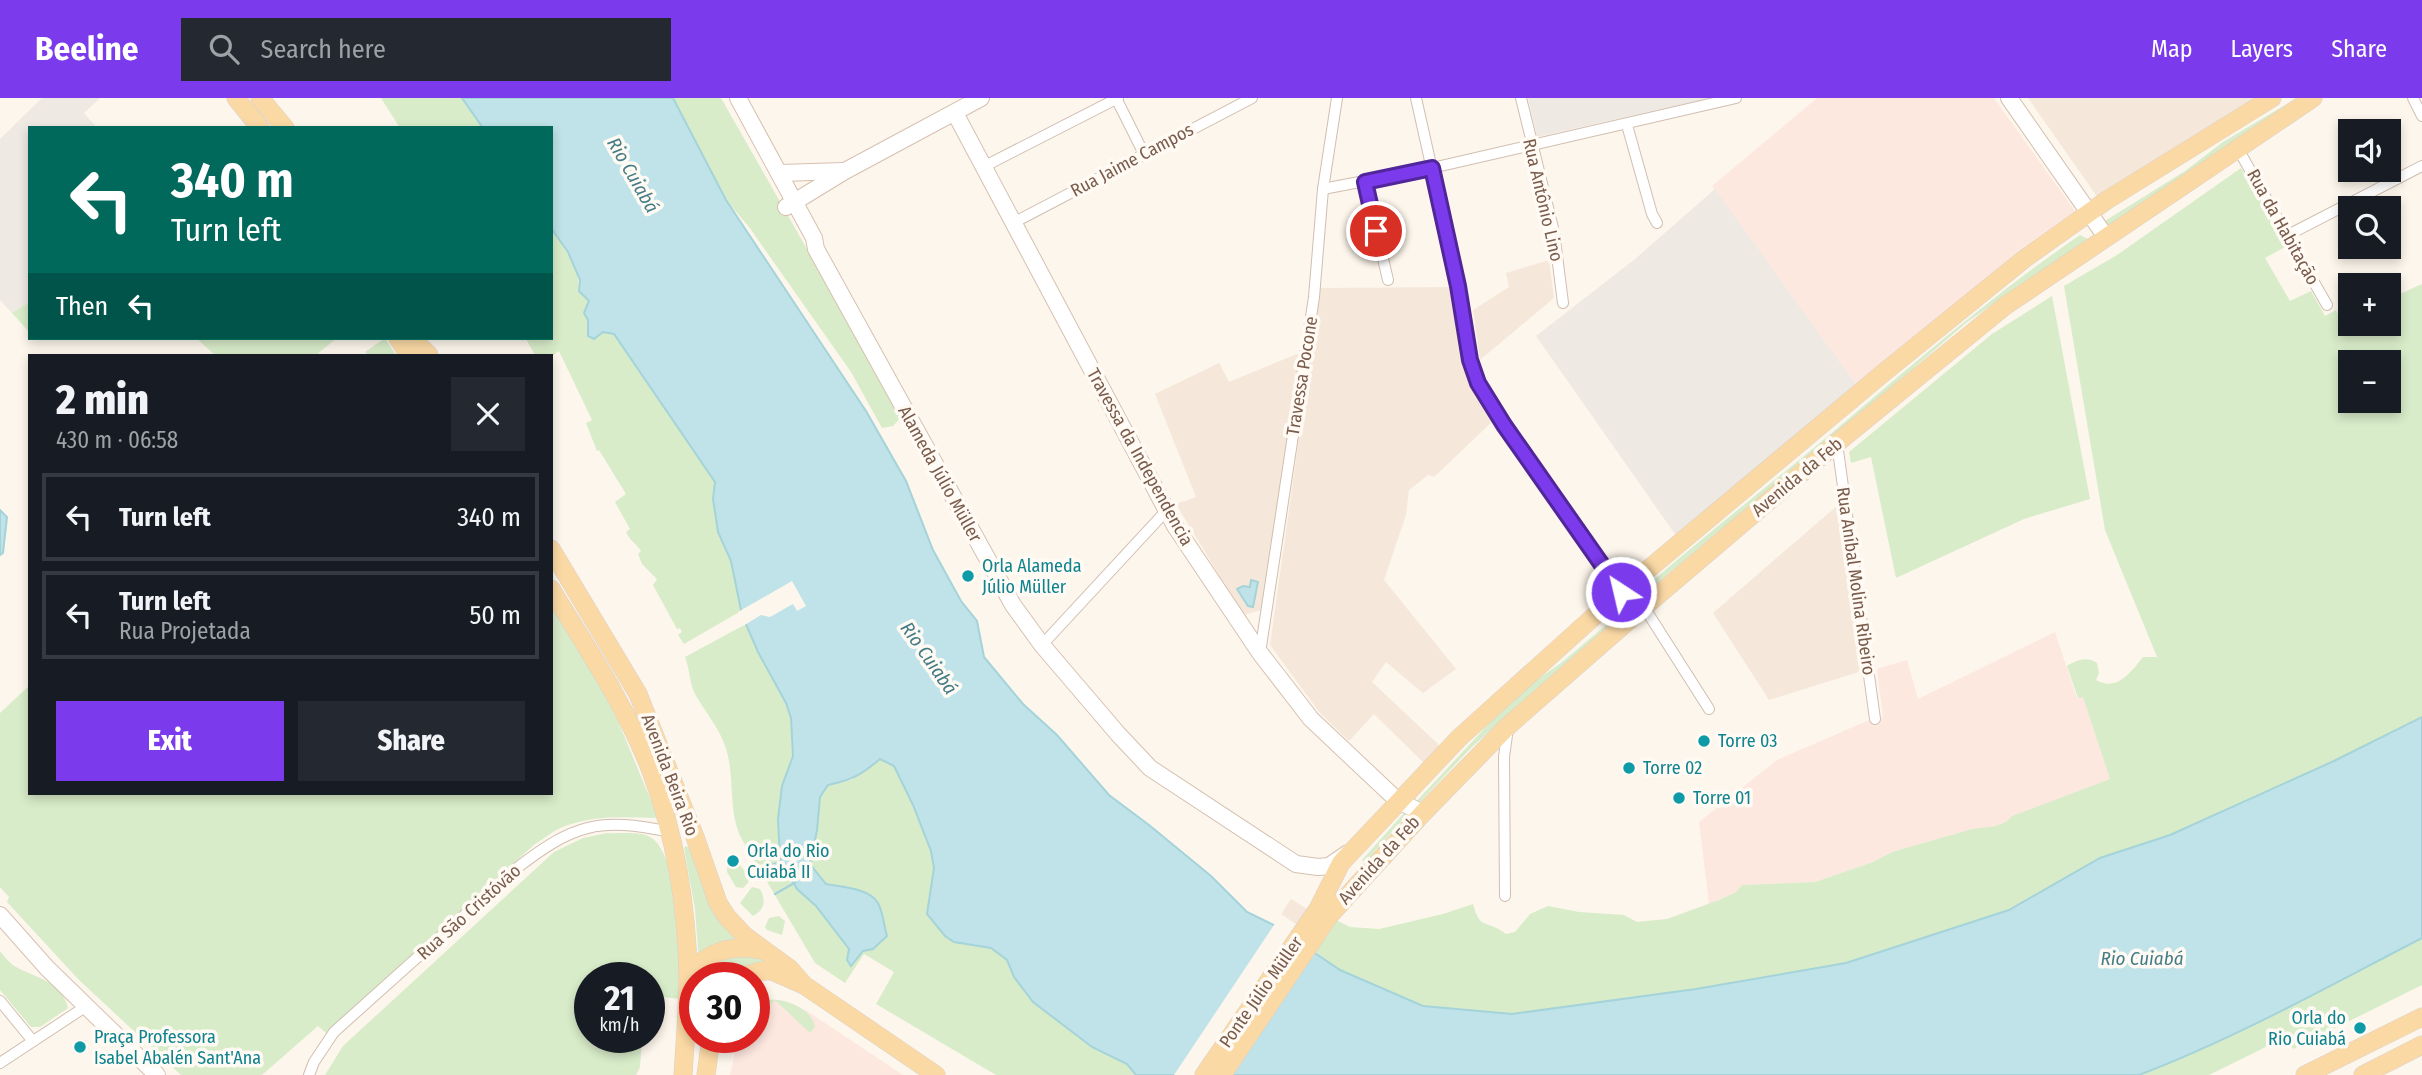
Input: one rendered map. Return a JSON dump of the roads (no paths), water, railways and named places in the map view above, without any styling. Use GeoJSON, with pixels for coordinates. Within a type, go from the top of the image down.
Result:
{"type":"FeatureCollection","features":[{"type":"Feature","properties":{"kind":"main road"},"geometry":{"type":"LineString","coordinates":[[236,98],[258,126]]}},
{"type":"Feature","properties":{"kind":"main road"},"geometry":{"type":"LineString","coordinates":[[260,98],[283,126]]}},
{"type":"Feature","properties":{"kind":"main road","name":"Alameda Júlio Müller"},"geometry":{"type":"LineString","coordinates":[[725,98],[814,238],[816,249],[1006,593],[1042,645],[1150,768],[1196,799],[1296,864],[1308,867],[1329,866],[1350,852]]}},
{"type":"Feature","properties":{"kind":"main road","name":"Alameda Júlio Müller"},"geometry":{"type":"LineString","coordinates":[[738,98],[780,173],[791,205]]}},
{"type":"Feature","properties":{"kind":"main road"},"geometry":{"type":"LineString","coordinates":[[791,205],[845,171],[981,98]]}},
{"type":"Feature","properties":{"kind":"main road"},"geometry":{"type":"LineString","coordinates":[[2009,98],[2106,237],[2313,98]]}},
{"type":"Feature","properties":{"kind":"main road","name":"Avenida da Feb"},"geometry":{"type":"LineString","coordinates":[[1324,912],[1334,874],[1350,852],[1459,738],[1621,592],[2024,259],[2090,212],[2272,98]]}},
{"type":"Feature","properties":{"kind":"main road","name":"Travessa da Independencia"},"geometry":{"type":"LineString","coordinates":[[955,113],[1166,511],[1260,653],[1311,719],[1398,801],[1423,813]]}},
{"type":"Feature","properties":{"kind":"main road"},"geometry":{"type":"LineString","coordinates":[[780,173],[845,171]]}},
{"type":"Feature","properties":{"kind":"main road","name":"Avenida da Feb"},"geometry":{"type":"LineString","coordinates":[[1324,912],[1508,726],[1644,607],[1975,331],[2101,252],[2105,248],[2106,237]]}},
{"type":"Feature","properties":{"kind":"main road"},"geometry":{"type":"LineString","coordinates":[[405,342],[428,354]]}},
{"type":"Feature","properties":{"kind":"main road","name":"Avenida Beira Rio"},"geometry":{"type":"LineString","coordinates":[[553,552],[638,694],[695,837],[718,903],[727,917],[790,969],[804,985]]}},
{"type":"Feature","properties":{"kind":"main road","name":"Avenida Beira Rio"},"geometry":{"type":"LineString","coordinates":[[553,592],[622,706],[651,771],[670,832],[685,924],[687,962]]}},
{"type":"Feature","properties":{"kind":"main road"},"geometry":{"type":"LineString","coordinates":[[670,832],[689,844],[708,895],[718,903]]}},
{"type":"Feature","properties":{"kind":"main road","name":"Ponte Júlio Müller"},"geometry":{"type":"LineString","coordinates":[[1204,1075],[1324,912]]}},
{"type":"Feature","properties":{"kind":"main road","name":"Ponte Júlio Müller"},"geometry":{"type":"LineString","coordinates":[[1222,1075],[1324,912]]}},
{"type":"Feature","properties":{"kind":"main road"},"geometry":{"type":"LineString","coordinates":[[0,915],[85,1007],[157,1075]]}},
{"type":"Feature","properties":{"kind":"main road"},"geometry":{"type":"LineString","coordinates":[[699,962],[723,950],[741,947],[765,950]]}},
{"type":"Feature","properties":{"kind":"main road"},"geometry":{"type":"LineString","coordinates":[[770,971],[804,985],[936,1075]]}},
{"type":"Feature","properties":{"kind":"main road"},"geometry":{"type":"LineString","coordinates":[[2305,1075],[2422,1017]]}},
{"type":"Feature","properties":{"kind":"main road"},"geometry":{"type":"LineString","coordinates":[[2363,1075],[2422,1045]]}},
{"type":"Feature","properties":{"kind":"main road","name":"Avenida Beira Rio"},"geometry":{"type":"LineString","coordinates":[[683,1075],[684,1053]]}},
{"type":"Feature","properties":{"kind":"main road"},"geometry":{"type":"LineString","coordinates":[[706,1075],[708,1053]]}},
{"type":"Feature","properties":{"kind":"street"},"geometry":{"type":"LineString","coordinates":[[984,167],[1116,98],[1144,154]]}},
{"type":"Feature","properties":{"kind":"street","name":"Rua Jaime Campos"},"geometry":{"type":"LineString","coordinates":[[1013,223],[1252,98]]}},
{"type":"Feature","properties":{"kind":"street","name":"Travessa Pocone"},"geometry":{"type":"LineString","coordinates":[[1260,653],[1314,297],[1323,189],[1337,98]]}},
{"type":"Feature","properties":{"kind":"street"},"geometry":{"type":"LineString","coordinates":[[1416,98],[1460,298],[1470,360],[1478,383],[1504,425],[1621,592]]}},
{"type":"Feature","properties":{"kind":"street","name":"Rua Antônio Lino"},"geometry":{"type":"LineString","coordinates":[[1521,98],[1554,232],[1563,303]]}},
{"type":"Feature","properties":{"kind":"street"},"geometry":{"type":"LineString","coordinates":[[2413,98],[2422,117]]}},
{"type":"Feature","properties":{"kind":"street"},"geometry":{"type":"LineString","coordinates":[[1323,189],[1627,125],[1729,99]]}},
{"type":"Feature","properties":{"kind":"street"},"geometry":{"type":"LineString","coordinates":[[1627,125],[1652,214],[1657,223]]}},
{"type":"Feature","properties":{"kind":"street","name":"Rua da Habitação"},"geometry":{"type":"LineString","coordinates":[[2238,149],[2327,305]]}},
{"type":"Feature","properties":{"kind":"street"},"geometry":{"type":"LineString","coordinates":[[2288,235],[2422,166]]}},
{"type":"Feature","properties":{"kind":"street"},"geometry":{"type":"LineString","coordinates":[[1365,182],[1388,280]]}},
{"type":"Feature","properties":{"kind":"street","name":"Rua Aníbal Molina Ribeiro"},"geometry":{"type":"LineString","coordinates":[[1838,443],[1875,719]]}},
{"type":"Feature","properties":{"kind":"street"},"geometry":{"type":"LineString","coordinates":[[1042,645],[1166,511]]}},
{"type":"Feature","properties":{"kind":"street"},"geometry":{"type":"LineString","coordinates":[[1644,607],[1709,709]]}},
{"type":"Feature","properties":{"kind":"street"},"geometry":{"type":"LineString","coordinates":[[1505,897],[1504,757],[1508,726]]}},
{"type":"Feature","properties":{"kind":"street"},"geometry":{"type":"LineString","coordinates":[[1485,749],[1504,757]]}},
{"type":"Feature","properties":{"kind":"street","name":"Rua São Cristóvão"},"geometry":{"type":"LineString","coordinates":[[309,1075],[314,1062],[334,1032],[517,868],[549,843],[588,827],[611,824],[639,825],[670,832]]}},
{"type":"Feature","properties":{"kind":"street"},"geometry":{"type":"LineString","coordinates":[[0,1001],[32,1040]]}},
{"type":"Feature","properties":{"kind":"street"},"geometry":{"type":"LineString","coordinates":[[0,1063],[85,1007]]}},
{"type":"Feature","properties":{"kind":"water","name":"Rio Cuiabá"},"geometry":{"type":"Polygon","coordinates":[[[462,98],[673,98],[726,200],[866,411],[906,481],[933,550],[961,601],[977,621],[984,657],[1023,704],[1057,735],[1109,795],[1211,876],[1247,912],[1274,925],[1340,970],[1423,1006],[1512,1014],[1696,989],[1846,963],[2009,910],[2100,858],[2170,835],[2334,761],[2422,717],[2422,938],[2247,1028],[2139,1075],[1136,1075],[1127,1064],[1092,1047],[1033,1002],[1014,977],[1007,960],[991,948],[954,942],[945,936],[927,914],[934,868],[931,851],[894,766],[880,759],[856,776],[828,785],[820,797],[810,864],[826,884],[862,891],[874,898],[880,907],[887,936],[873,949],[863,951],[851,966],[847,960],[849,949],[816,906],[797,889],[780,859],[778,819],[782,786],[793,756],[791,718],[742,615],[731,561],[718,532],[713,499],[715,482],[614,334],[603,332],[594,339],[588,336],[588,320],[584,313],[589,301],[579,291],[580,280],[568,252],[553,231],[553,126],[482,126],[462,98]]]}},
{"type":"Feature","properties":{"kind":"water"},"geometry":{"type":"Polygon","coordinates":[[[0,510],[7,517],[3,553],[0,555],[0,510]]]}},
{"type":"Feature","properties":{"kind":"water"},"geometry":{"type":"Polygon","coordinates":[[[1251,580],[1258,582],[1253,607],[1248,606],[1237,589],[1250,587],[1251,580]]]}},
{"type":"Feature","properties":{"kind":"waterway"},"geometry":{"type":"LineString","coordinates":[[759,868],[783,862]]}},
{"type":"Feature","properties":{"kind":"waterway"},"geometry":{"type":"LineString","coordinates":[[775,894],[796,882]]}},
{"type":"Feature","properties":{"kind":"place","name":"Orla Alameda Júlio Müller"},"geometry":{"type":"Point","coordinates":[968,576]}},
{"type":"Feature","properties":{"kind":"place","name":"Torre 03"},"geometry":{"type":"Point","coordinates":[1704,741]}},
{"type":"Feature","properties":{"kind":"place","name":"Torre 02"},"geometry":{"type":"Point","coordinates":[1629,768]}},
{"type":"Feature","properties":{"kind":"place","name":"Torre 01"},"geometry":{"type":"Point","coordinates":[1679,798]}},
{"type":"Feature","properties":{"kind":"place","name":"Orla do Rio Cuiabá II"},"geometry":{"type":"Point","coordinates":[733,861]}},
{"type":"Feature","properties":{"kind":"place","name":"Orla do Rio Cuiabá"},"geometry":{"type":"Point","coordinates":[2360,1028]}},
{"type":"Feature","properties":{"kind":"place","name":"Praça Professora Isabel Abalén Sant'Ana"},"geometry":{"type":"Point","coordinates":[80,1047]}}]}
